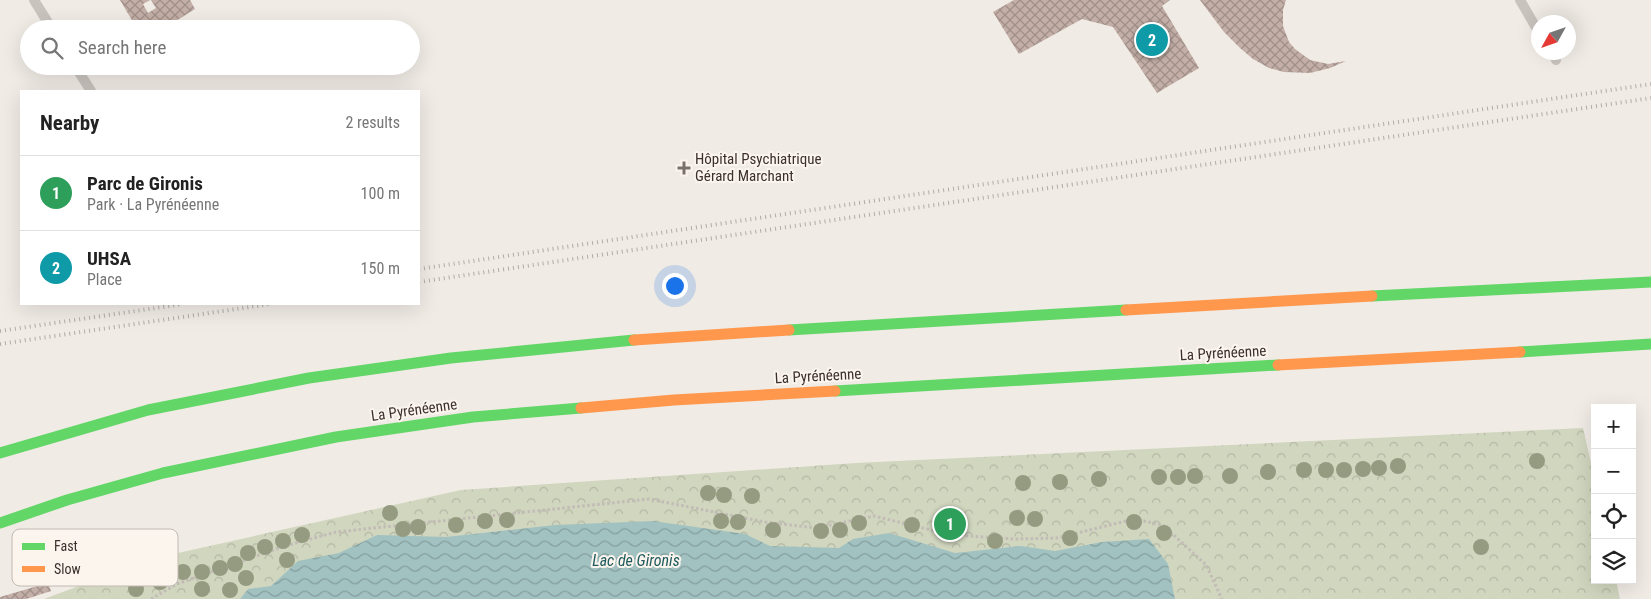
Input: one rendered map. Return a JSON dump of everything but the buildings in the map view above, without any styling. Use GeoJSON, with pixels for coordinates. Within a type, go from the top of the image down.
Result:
{"type":"FeatureCollection","features":[{"type":"Feature","properties":{"kind":"highway"},"geometry":{"type":"LineString","coordinates":[[0,452],[148,410],[309,378],[451,358],[660,338],[1423,293],[1651,282]]}},
{"type":"Feature","properties":{"kind":"highway","name":"La Pyrénéenne"},"geometry":{"type":"LineString","coordinates":[[0,523],[67,500],[163,473],[336,437],[473,417],[674,400],[1651,344]]}},
{"type":"Feature","properties":{"kind":"lane"},"geometry":{"type":"LineString","coordinates":[[34,0],[46,20]]}},
{"type":"Feature","properties":{"kind":"lane"},"geometry":{"type":"LineString","coordinates":[[1520,0],[1531,19]]}},
{"type":"Feature","properties":{"kind":"lane"},"geometry":{"type":"LineString","coordinates":[[81,75],[90,90]]}},
{"type":"Feature","properties":{"kind":"path"},"geometry":{"type":"LineString","coordinates":[[178,584],[282,546],[336,532],[649,499],[764,522],[816,528],[874,516],[952,536],[1015,539],[1057,538],[1126,520],[1163,524],[1206,566],[1222,599]]}},
{"type":"Feature","properties":{"kind":"path"},"geometry":{"type":"LineString","coordinates":[[150,599],[173,586]]}},
{"type":"Feature","properties":{"kind":"green space"},"geometry":{"type":"Polygon","coordinates":[[[1583,428],[1591,463],[1591,584],[1617,584],[1620,599],[44,599],[79,586],[178,586],[178,553],[461,490],[856,463],[1583,428]]]}},
{"type":"Feature","properties":{"kind":"water","name":"Lac de Gironis"},"geometry":{"type":"Polygon","coordinates":[[[653,521],[745,534],[770,546],[839,548],[853,539],[889,533],[955,553],[1021,546],[1055,551],[1102,542],[1149,539],[1168,564],[1175,599],[240,599],[248,589],[271,586],[298,561],[339,553],[377,535],[446,537],[555,525],[653,521]]]}},
{"type":"Feature","properties":{"kind":"railway"},"geometry":{"type":"LineString","coordinates":[[420,269],[1651,84]]}},
{"type":"Feature","properties":{"kind":"railway"},"geometry":{"type":"LineString","coordinates":[[420,282],[1651,98]]}},
{"type":"Feature","properties":{"kind":"railway"},"geometry":{"type":"LineString","coordinates":[[0,331],[176,305]]}},
{"type":"Feature","properties":{"kind":"railway"},"geometry":{"type":"LineString","coordinates":[[0,344],[263,305]]}},
{"type":"Feature","properties":{"kind":"traffic: fast"},"geometry":{"type":"LineString","coordinates":[[1372,296],[1651,282]]}},
{"type":"Feature","properties":{"kind":"traffic: fast"},"geometry":{"type":"LineString","coordinates":[[789,330],[1126,310]]}},
{"type":"Feature","properties":{"kind":"traffic: fast"},"geometry":{"type":"LineString","coordinates":[[0,453],[148,410],[309,378],[451,358],[634,340]]}},
{"type":"Feature","properties":{"kind":"traffic: fast"},"geometry":{"type":"LineString","coordinates":[[1520,352],[1651,344]]}},
{"type":"Feature","properties":{"kind":"traffic: fast"},"geometry":{"type":"LineString","coordinates":[[835,391],[1278,365]]}},
{"type":"Feature","properties":{"kind":"traffic: fast"},"geometry":{"type":"LineString","coordinates":[[0,523],[67,500],[163,473],[336,437],[473,417],[581,408]]}},
{"type":"Feature","properties":{"kind":"traffic: slow"},"geometry":{"type":"LineString","coordinates":[[1126,310],[1372,296]]}},
{"type":"Feature","properties":{"kind":"traffic: slow"},"geometry":{"type":"LineString","coordinates":[[634,340],[789,330]]}},
{"type":"Feature","properties":{"kind":"traffic: slow"},"geometry":{"type":"LineString","coordinates":[[1278,365],[1520,352]]}},
{"type":"Feature","properties":{"kind":"traffic: slow"},"geometry":{"type":"LineString","coordinates":[[581,408],[674,400],[835,391]]}},
{"type":"Feature","properties":{"kind":"place","name":"UHSA"},"geometry":{"type":"Point","coordinates":[1152,40]}},
{"type":"Feature","properties":{"kind":"place","name":"Hôpital Psychiatrique Gérard Marchant"},"geometry":{"type":"Point","coordinates":[684,168]}},
{"type":"Feature","properties":{"kind":"place","name":"Parc de Gironis"},"geometry":{"type":"Point","coordinates":[950,524]}}]}
